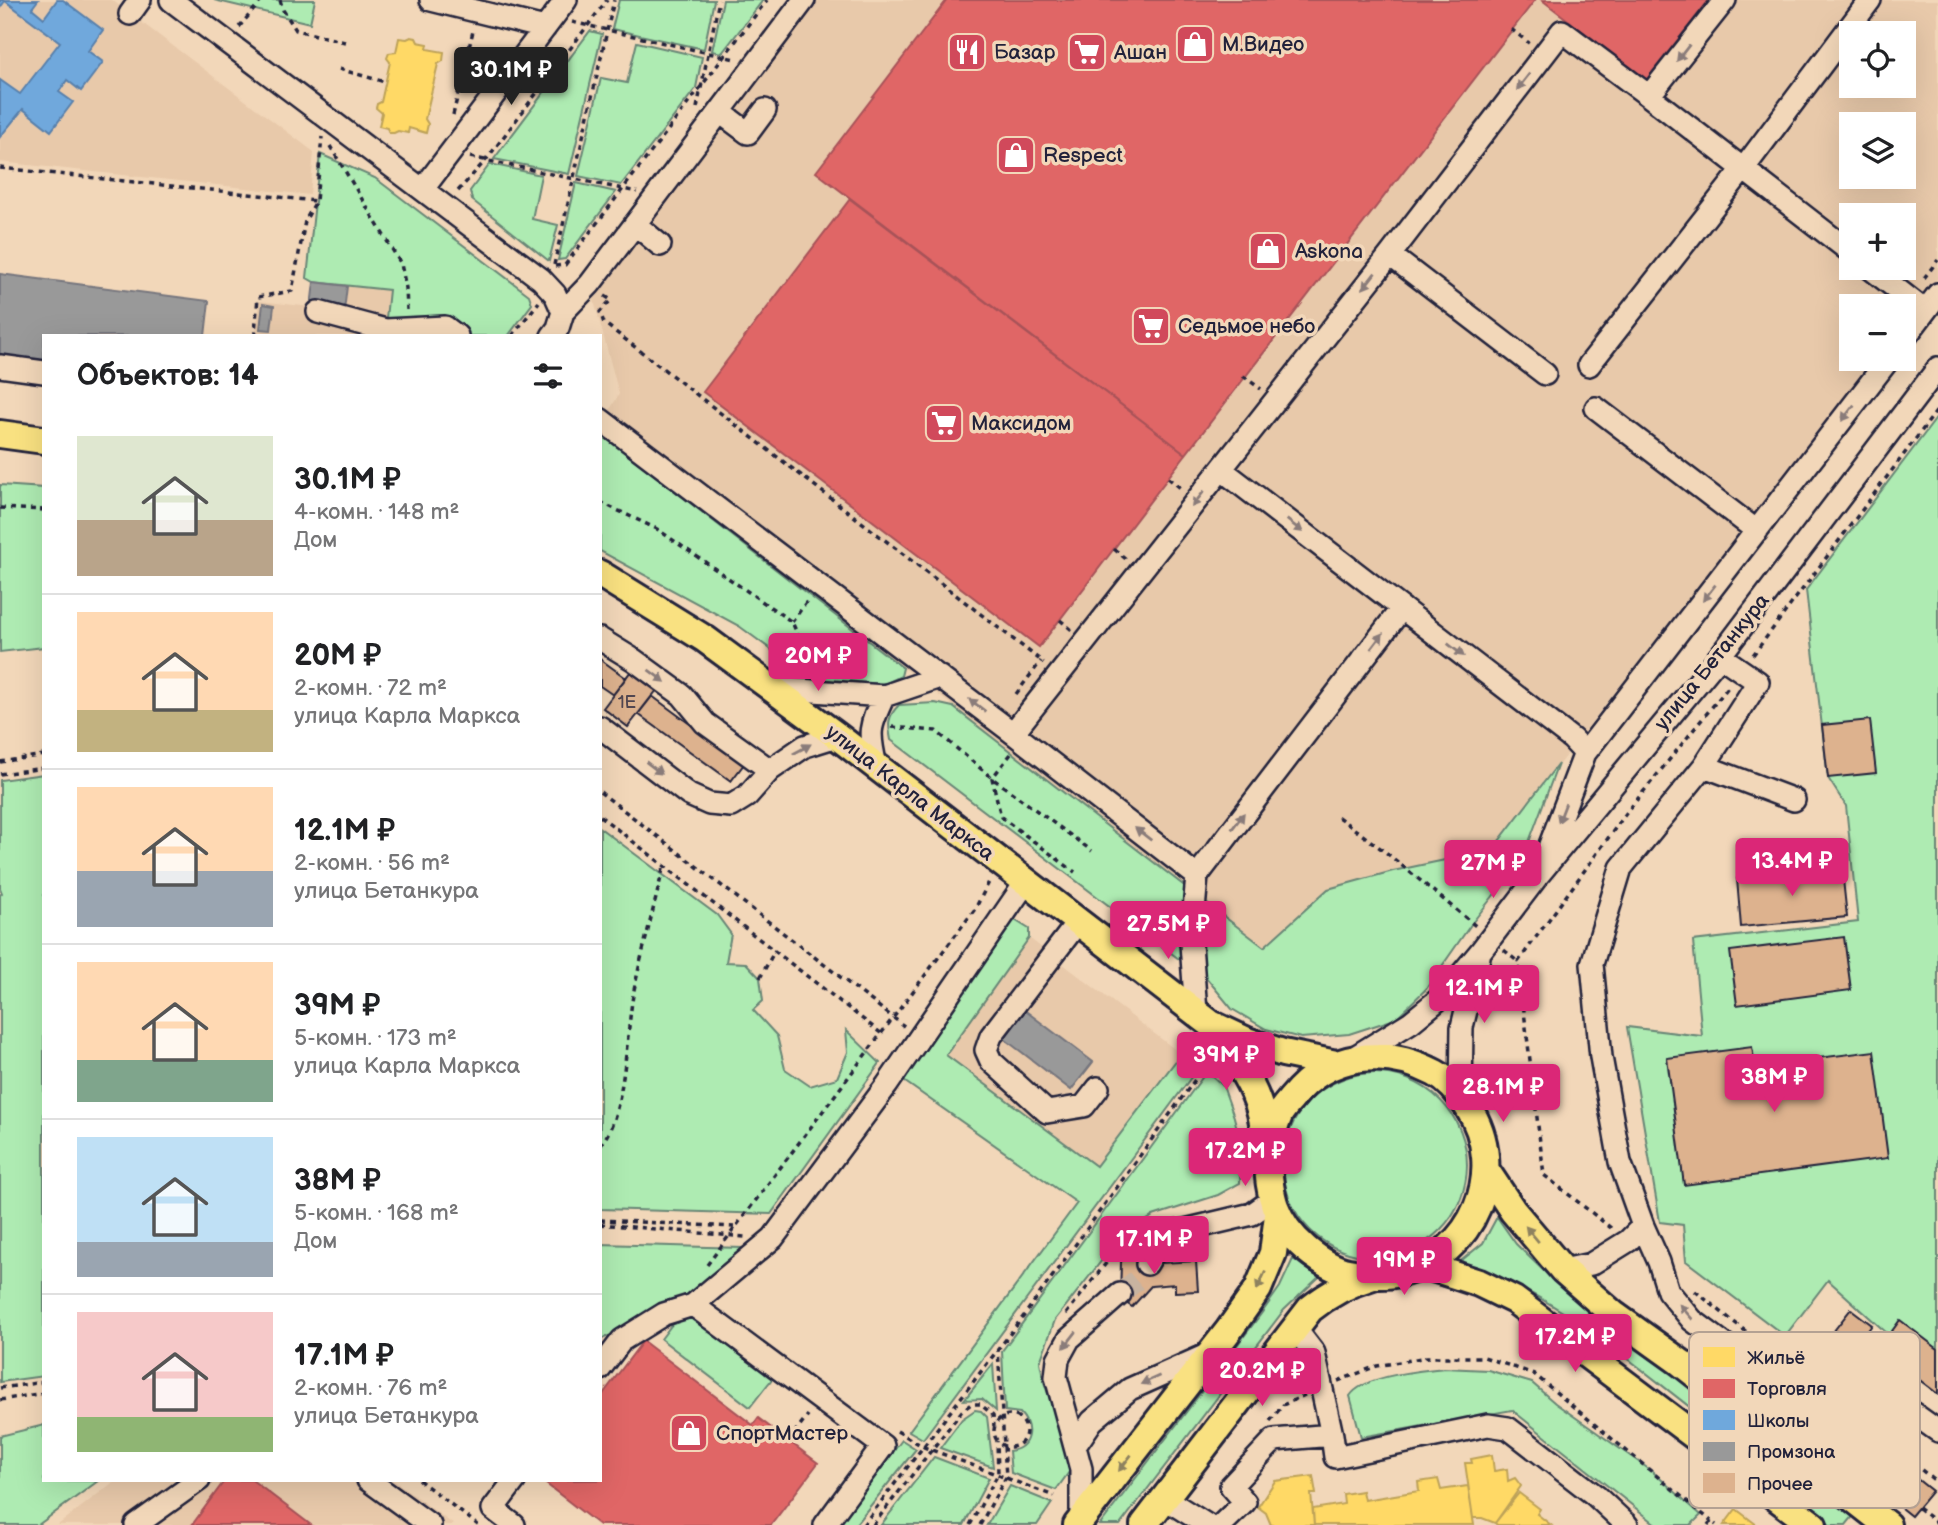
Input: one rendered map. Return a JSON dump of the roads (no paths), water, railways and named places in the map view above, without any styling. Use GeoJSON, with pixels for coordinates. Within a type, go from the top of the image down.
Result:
{"type":"FeatureCollection","features":[{"type":"Feature","properties":{"kind":"main road"},"geometry":{"type":"LineString","coordinates":[[0,434],[42,440]]}},
{"type":"Feature","properties":{"kind":"main road","name":"улица Карла Маркса"},"geometry":{"type":"LineString","coordinates":[[602,575],[705,639],[837,736],[1203,1018]]}},
{"type":"Feature","properties":{"kind":"main road"},"geometry":{"type":"LineString","coordinates":[[1144,1525],[1310,1309],[1350,1283],[1373,1276],[1399,1274],[1424,1265],[1449,1249],[1468,1227],[1481,1201],[1487,1172],[1485,1145],[1476,1119],[1461,1096],[1439,1075],[1412,1062],[1381,1056],[1343,1061],[1283,1053],[1247,1041],[1203,1018]]}},
{"type":"Feature","properties":{"kind":"main road"},"geometry":{"type":"LineString","coordinates":[[1079,1522],[1213,1352],[1258,1289],[1273,1253],[1275,1208],[1267,1175],[1268,1150],[1260,1111],[1236,1061],[1203,1018]]}},
{"type":"Feature","properties":{"kind":"main road"},"geometry":{"type":"LineString","coordinates":[[1268,1150],[1280,1114],[1303,1084],[1343,1061]]}},
{"type":"Feature","properties":{"kind":"main road"},"geometry":{"type":"LineString","coordinates":[[1487,1172],[1513,1211],[1563,1270],[1613,1314],[1689,1369]]}},
{"type":"Feature","properties":{"kind":"main road"},"geometry":{"type":"LineString","coordinates":[[1275,1208],[1295,1240],[1317,1258],[1344,1271],[1373,1276]]}},
{"type":"Feature","properties":{"kind":"main road"},"geometry":{"type":"LineString","coordinates":[[1424,1265],[1479,1283],[1514,1300],[1689,1432]]}},
{"type":"Feature","properties":{"kind":"main road"},"geometry":{"type":"LineString","coordinates":[[1663,1412],[1689,1416]]}},
{"type":"Feature","properties":{"kind":"main road"},"geometry":{"type":"LineString","coordinates":[[1790,1508],[1813,1525]]}},
{"type":"Feature","properties":{"kind":"main road"},"geometry":{"type":"LineString","coordinates":[[1866,1508],[1887,1525]]}},
{"type":"Feature","properties":{"kind":"street"},"geometry":{"type":"LineString","coordinates":[[171,0],[541,279],[555,293],[563,312]]}},
{"type":"Feature","properties":{"kind":"street"},"geometry":{"type":"LineString","coordinates":[[431,0],[477,12],[549,23]]}},
{"type":"Feature","properties":{"kind":"street"},"geometry":{"type":"LineString","coordinates":[[423,189],[566,0]]}},
{"type":"Feature","properties":{"kind":"street"},"geometry":{"type":"LineString","coordinates":[[554,334],[563,312],[590,284],[804,0]]}},
{"type":"Feature","properties":{"kind":"street"},"geometry":{"type":"LineString","coordinates":[[1649,96],[1725,0]]}},
{"type":"Feature","properties":{"kind":"street"},"geometry":{"type":"LineString","coordinates":[[1589,365],[1744,168],[1870,0]]}},
{"type":"Feature","properties":{"kind":"street"},"geometry":{"type":"LineString","coordinates":[[1014,740],[1058,675],[1222,470],[1562,31],[1839,243]]}},
{"type":"Feature","properties":{"kind":"street"},"geometry":{"type":"LineString","coordinates":[[720,111],[748,133],[765,110]]}},
{"type":"Feature","properties":{"kind":"street"},"geometry":{"type":"LineString","coordinates":[[635,224],[660,245]]}},
{"type":"Feature","properties":{"kind":"street"},"geometry":{"type":"LineString","coordinates":[[1390,255],[1545,373]]}},
{"type":"Feature","properties":{"kind":"street"},"geometry":{"type":"LineString","coordinates":[[1886,280],[1925,311]]}},
{"type":"Feature","properties":{"kind":"street"},"geometry":{"type":"LineString","coordinates":[[1916,323],[1938,294]]}},
{"type":"Feature","properties":{"kind":"street"},"geometry":{"type":"LineString","coordinates":[[318,312],[385,330],[445,327],[454,334]]}},
{"type":"Feature","properties":{"kind":"street"},"geometry":{"type":"LineString","coordinates":[[0,366],[42,372]]}},
{"type":"Feature","properties":{"kind":"street","name":"улица Бетанкура"},"geometry":{"type":"LineString","coordinates":[[1343,1061],[1411,1022],[1444,995],[1540,873],[1720,656],[1938,368]]}},
{"type":"Feature","properties":{"kind":"street"},"geometry":{"type":"LineString","coordinates":[[1540,873],[1585,753],[1880,371]]}},
{"type":"Feature","properties":{"kind":"street"},"geometry":{"type":"LineString","coordinates":[[1596,408],[1757,531]]}},
{"type":"Feature","properties":{"kind":"street"},"geometry":{"type":"LineString","coordinates":[[602,421],[940,677],[1014,740],[1197,876]]}},
{"type":"Feature","properties":{"kind":"street"},"geometry":{"type":"LineString","coordinates":[[1222,470],[1572,739],[1585,753]]}},
{"type":"Feature","properties":{"kind":"street"},"geometry":{"type":"LineString","coordinates":[[1203,1018],[1191,944],[1197,876],[1402,608]]}},
{"type":"Feature","properties":{"kind":"street"},"geometry":{"type":"LineString","coordinates":[[602,640],[682,695],[705,723],[770,770]]}},
{"type":"Feature","properties":{"kind":"street"},"geometry":{"type":"LineString","coordinates":[[1708,1332],[1692,1320],[1668,1291],[1660,1262],[1643,1226],[1620,1162],[1601,1057],[1592,964],[1620,868],[1704,766],[1758,682],[1720,656]]}},
{"type":"Feature","properties":{"kind":"street"},"geometry":{"type":"LineString","coordinates":[[771,688],[884,696],[940,677]]}},
{"type":"Feature","properties":{"kind":"street"},"geometry":{"type":"LineString","coordinates":[[876,766],[869,735],[874,716],[884,696]]}},
{"type":"Feature","properties":{"kind":"street"},"geometry":{"type":"LineString","coordinates":[[602,729],[689,795],[709,804],[731,806],[747,796],[770,770],[805,746],[837,736]]}},
{"type":"Feature","properties":{"kind":"street"},"geometry":{"type":"LineString","coordinates":[[1704,766],[1794,800]]}},
{"type":"Feature","properties":{"kind":"street"},"geometry":{"type":"LineString","coordinates":[[602,1366],[622,1340],[664,1314],[694,1305],[773,1238],[887,1085],[1026,882]]}},
{"type":"Feature","properties":{"kind":"street"},"geometry":{"type":"LineString","coordinates":[[1078,922],[991,1036],[986,1050],[991,1061],[1047,1112],[1084,1106],[1098,1088]]}},
{"type":"Feature","properties":{"kind":"street","name":"улица Бетанкура"},"geometry":{"type":"LineString","coordinates":[[1461,1096],[1462,1027],[1485,945]]}},
{"type":"Feature","properties":{"kind":"street"},"geometry":{"type":"LineString","coordinates":[[1147,1264],[1164,1235],[1275,1208]]}},
{"type":"Feature","properties":{"kind":"street"},"geometry":{"type":"LineString","coordinates":[[1563,1270],[1591,1264],[1628,1241],[1643,1226]]}},
{"type":"Feature","properties":{"kind":"street"},"geometry":{"type":"LineString","coordinates":[[1079,1522],[1081,1469],[1056,1377],[1058,1359],[1069,1339],[1120,1294]]}},
{"type":"Feature","properties":{"kind":"street"},"geometry":{"type":"LineString","coordinates":[[694,1305],[883,1446],[825,1525]]}},
{"type":"Feature","properties":{"kind":"street"},"geometry":{"type":"LineString","coordinates":[[1294,1327],[1314,1353],[1335,1457],[1488,1425],[1508,1428],[1596,1496],[1628,1525]]}},
{"type":"Feature","properties":{"kind":"street"},"geometry":{"type":"LineString","coordinates":[[1075,1446],[1092,1421],[1130,1389],[1213,1352]]}},
{"type":"Feature","properties":{"kind":"street"},"geometry":{"type":"LineString","coordinates":[[1920,1418],[1938,1431]]}},
{"type":"Feature","properties":{"kind":"street"},"geometry":{"type":"LineString","coordinates":[[1221,1525],[1245,1502],[1231,1486],[1274,1440],[1332,1435]]}},
{"type":"Feature","properties":{"kind":"street"},"geometry":{"type":"LineString","coordinates":[[136,1525],[196,1482]]}},
{"type":"Feature","properties":{"kind":"street"},"geometry":{"type":"LineString","coordinates":[[371,1482],[430,1525]]}},
{"type":"Feature","properties":{"kind":"street"},"geometry":{"type":"LineString","coordinates":[[514,1482],[494,1509],[514,1525]]}},
{"type":"Feature","properties":{"kind":"street"},"geometry":{"type":"LineString","coordinates":[[1164,1498],[1207,1525]]}},
{"type":"Feature","properties":{"kind":"tunnel"},"geometry":{"type":"LineString","coordinates":[[1120,1294],[1139,1278],[1147,1264]]}},
{"type":"Feature","properties":{"kind":"place","name":"М.Видео"},"geometry":{"type":"Point","coordinates":[1195,44]}},
{"type":"Feature","properties":{"kind":"place","name":"Базар"},"geometry":{"type":"Point","coordinates":[967,52]}},
{"type":"Feature","properties":{"kind":"place","name":"Ашан"},"geometry":{"type":"Point","coordinates":[1087,52]}},
{"type":"Feature","properties":{"kind":"place","name":"Respect"},"geometry":{"type":"Point","coordinates":[1016,155]}},
{"type":"Feature","properties":{"kind":"place","name":"Askona"},"geometry":{"type":"Point","coordinates":[1268,251]}},
{"type":"Feature","properties":{"kind":"place","name":"Седьмое небо"},"geometry":{"type":"Point","coordinates":[1151,326]}},
{"type":"Feature","properties":{"kind":"place","name":"Максидом"},"geometry":{"type":"Point","coordinates":[944,423]}},
{"type":"Feature","properties":{"kind":"place","name":"СпортМастер"},"geometry":{"type":"Point","coordinates":[689,1433]}}]}
